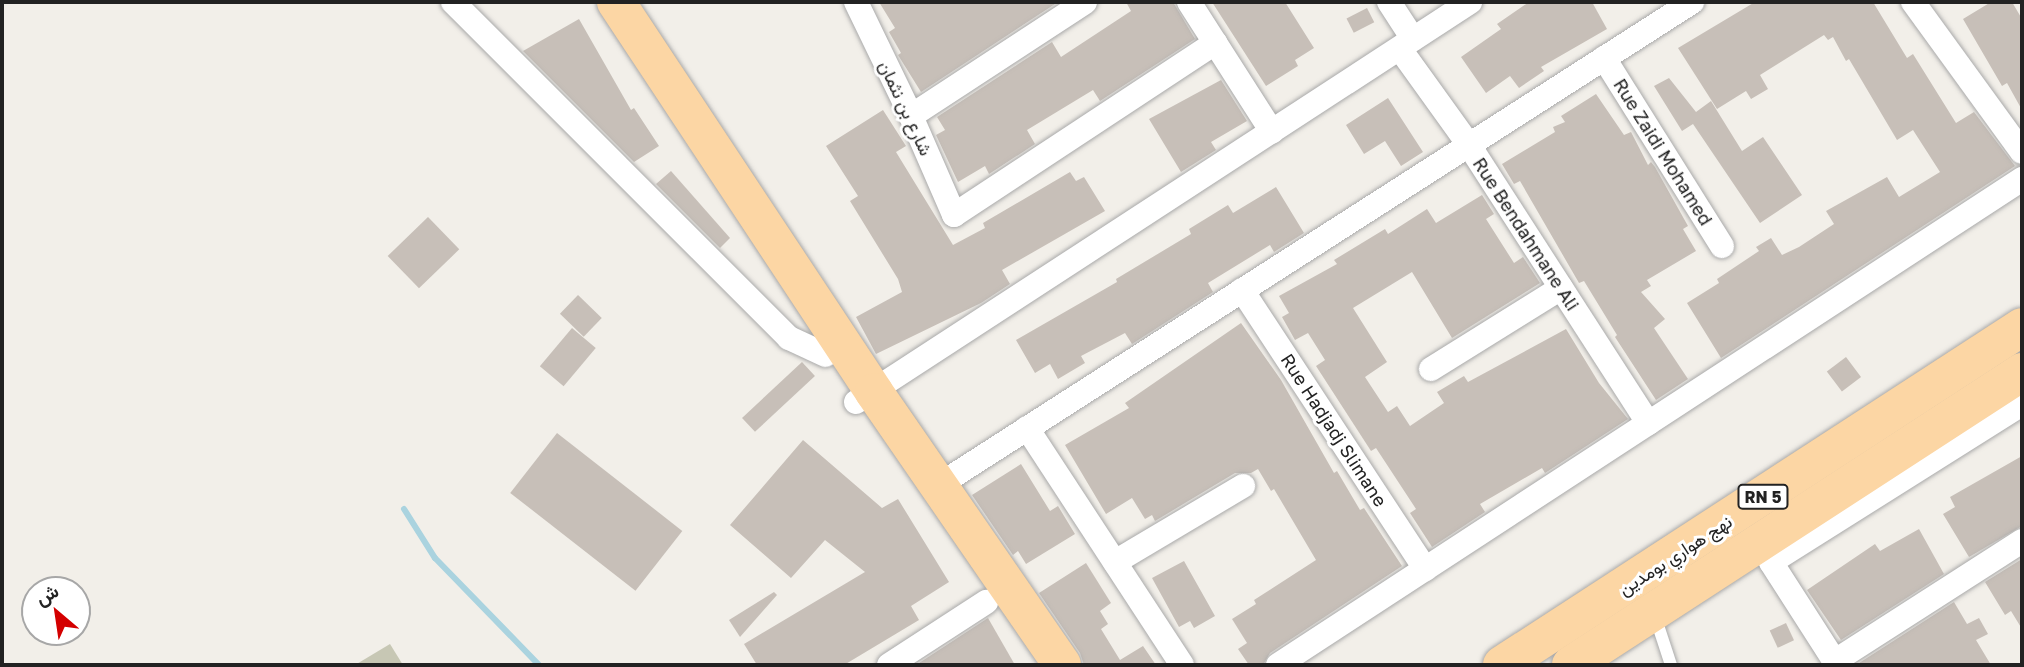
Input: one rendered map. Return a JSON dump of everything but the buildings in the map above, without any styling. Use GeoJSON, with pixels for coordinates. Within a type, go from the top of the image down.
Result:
{"type":"FeatureCollection","features":[{"type":"Feature","properties":{"kind":"main road"},"geometry":{"type":"LineString","coordinates":[[586,2],[825,355],[865,397],[939,485],[1062,665]]}},
{"type":"Feature","properties":{"kind":"main road"},"geometry":{"type":"LineString","coordinates":[[616,2],[865,397],[986,602],[1029,665]]}},
{"type":"Feature","properties":{"kind":"main road","name":"نهج هواري بومدين"},"geometry":{"type":"LineString","coordinates":[[1571,665],[1644,596],[1693,543],[2022,327]]}},
{"type":"Feature","properties":{"kind":"main road","name":"نهج هواري بومدين"},"geometry":{"type":"LineString","coordinates":[[1502,665],[1644,596],[1716,573],[2022,372]]}},
{"type":"Feature","properties":{"kind":"street"},"geometry":{"type":"LineString","coordinates":[[453,2],[789,338],[825,355]]}},
{"type":"Feature","properties":{"kind":"street","name":"شارع بن نثمان"},"geometry":{"type":"LineString","coordinates":[[856,2],[911,116],[954,215],[1215,43]]}},
{"type":"Feature","properties":{"kind":"street"},"geometry":{"type":"LineString","coordinates":[[911,116],[1085,2]]}},
{"type":"Feature","properties":{"kind":"street"},"geometry":{"type":"LineString","coordinates":[[1189,2],[1272,132]]}},
{"type":"Feature","properties":{"kind":"street","name":"Rue Bendahmane Ali"},"geometry":{"type":"LineString","coordinates":[[1389,2],[1407,44],[1469,145],[1648,423]]}},
{"type":"Feature","properties":{"kind":"street"},"geometry":{"type":"LineString","coordinates":[[865,397],[1470,2]]}},
{"type":"Feature","properties":{"kind":"street"},"geometry":{"type":"LineString","coordinates":[[939,485],[1692,2]]}},
{"type":"Feature","properties":{"kind":"street"},"geometry":{"type":"LineString","coordinates":[[1913,2],[2022,152]]}},
{"type":"Feature","properties":{"kind":"street","name":"Rue Zaidi Mohamed"},"geometry":{"type":"LineString","coordinates":[[1604,58],[1722,246]]}},
{"type":"Feature","properties":{"kind":"street"},"geometry":{"type":"LineString","coordinates":[[1278,665],[2022,179]]}},
{"type":"Feature","properties":{"kind":"street"},"geometry":{"type":"LineString","coordinates":[[1431,369],[1561,288]]}},
{"type":"Feature","properties":{"kind":"street","name":"Rue Hadjadj Slimane"},"geometry":{"type":"LineString","coordinates":[[1242,290],[1425,569]]}},
{"type":"Feature","properties":{"kind":"street"},"geometry":{"type":"LineString","coordinates":[[1693,543],[1716,573],[1771,562],[2022,404]]}},
{"type":"Feature","properties":{"kind":"street"},"geometry":{"type":"LineString","coordinates":[[1027,428],[1182,665]]}},
{"type":"Feature","properties":{"kind":"street"},"geometry":{"type":"LineString","coordinates":[[1115,562],[1243,486]]}},
{"type":"Feature","properties":{"kind":"street"},"geometry":{"type":"LineString","coordinates":[[1771,562],[1836,663],[2022,541]]}},
{"type":"Feature","properties":{"kind":"street"},"geometry":{"type":"LineString","coordinates":[[889,665],[986,602]]}},
{"type":"Feature","properties":{"kind":"lane"},"geometry":{"type":"LineString","coordinates":[[1644,596],[1671,665]]}},
{"type":"Feature","properties":{"kind":"shaded area"},"geometry":{"type":"Polygon","coordinates":[[[390,644],[403,665],[355,665],[390,644]]]}},
{"type":"Feature","properties":{"kind":"waterway"},"geometry":{"type":"LineString","coordinates":[[404,509],[435,558],[539,665]]}}]}
